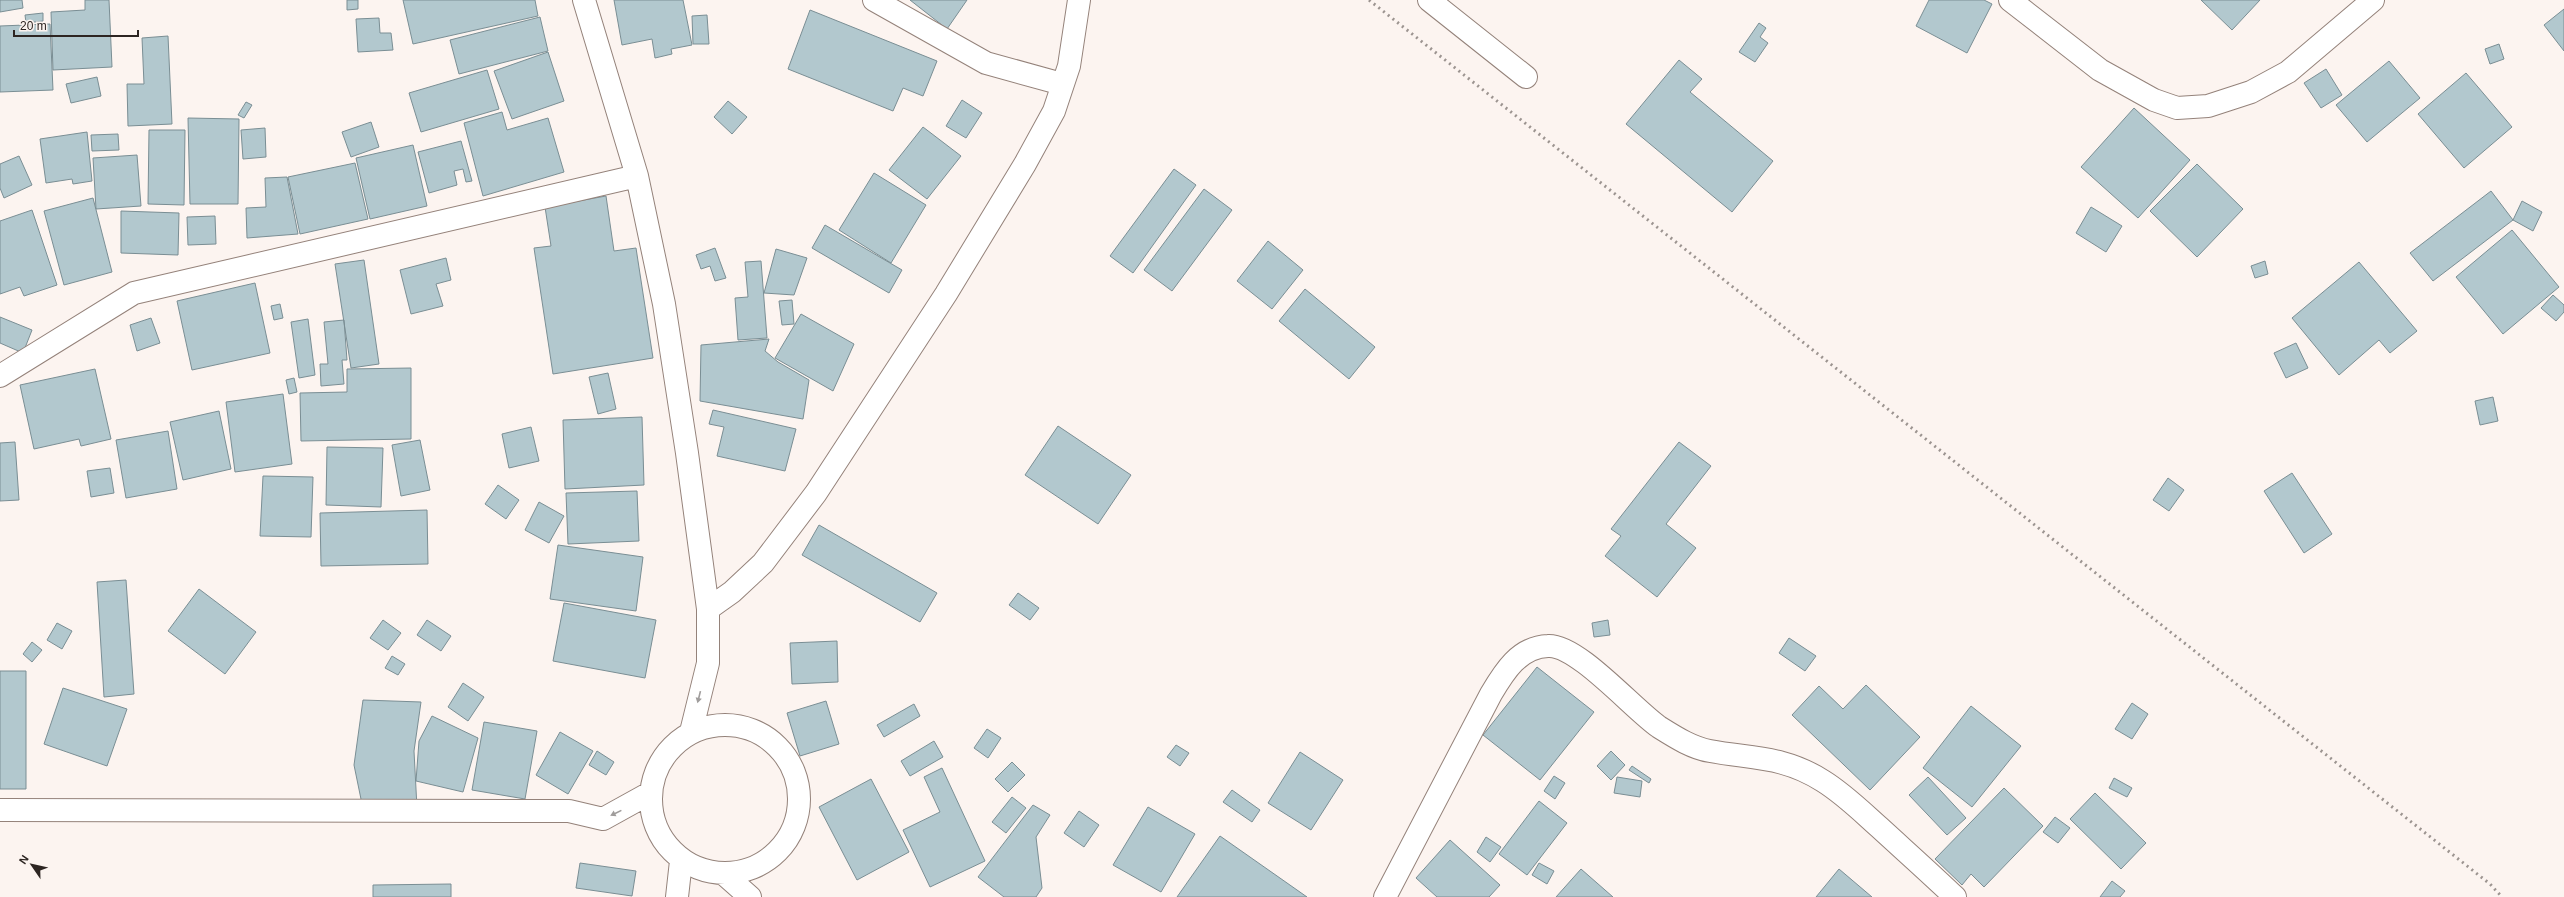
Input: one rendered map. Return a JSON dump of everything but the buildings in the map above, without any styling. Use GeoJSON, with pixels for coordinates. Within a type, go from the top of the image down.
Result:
{"type":"FeatureCollection","features":[{"type":"Feature","properties":{"kind":"street"},"geometry":{"type":"LineString","coordinates":[[584,0],[637,176],[664,304],[687,453],[708,609],[708,662],[691,732]]}},
{"type":"Feature","properties":{"kind":"street"},"geometry":{"type":"LineString","coordinates":[[874,0],[986,63],[1062,84]]}},
{"type":"Feature","properties":{"kind":"street"},"geometry":{"type":"LineString","coordinates":[[708,609],[732,592],[763,563],[816,493],[946,294],[1025,164],[1054,111],[1069,66],[1079,0]]}},
{"type":"Feature","properties":{"kind":"street"},"geometry":{"type":"LineString","coordinates":[[1429,0],[1526,77]]}},
{"type":"Feature","properties":{"kind":"street"},"geometry":{"type":"LineString","coordinates":[[2010,0],[2100,70],[2154,100],[2177,108],[2208,106],[2251,92],[2288,72],[2372,0]]}},
{"type":"Feature","properties":{"kind":"street"},"geometry":{"type":"LineString","coordinates":[[0,376],[134,293],[637,176]]}},
{"type":"Feature","properties":{"kind":"street"},"geometry":{"type":"LineString","coordinates":[[1385,897],[1491,694],[1508,666],[1527,651],[1548,646],[1564,649],[1584,662],[1658,726],[1686,743],[1710,751],[1764,757],[1799,767],[1823,781],[1844,795],[1955,897]]}},
{"type":"Feature","properties":{"kind":"street"},"geometry":{"type":"LineString","coordinates":[[719,724],[748,728],[771,740],[789,760],[798,784],[798,811],[790,836],[772,857],[749,870],[724,874],[699,870],[682,861],[666,848],[652,818],[650,793],[670,747],[691,732],[719,724]]}},
{"type":"Feature","properties":{"kind":"street"},"geometry":{"type":"LineString","coordinates":[[0,810],[569,811],[603,819],[650,793]]}},
{"type":"Feature","properties":{"kind":"street"},"geometry":{"type":"LineString","coordinates":[[676,897],[682,861]]}},
{"type":"Feature","properties":{"kind":"street"},"geometry":{"type":"LineString","coordinates":[[724,874],[750,897]]}},
{"type":"Feature","properties":{"kind":"railway"},"geometry":{"type":"LineString","coordinates":[[1369,0],[2490,884],[2502,897]]}}]}
